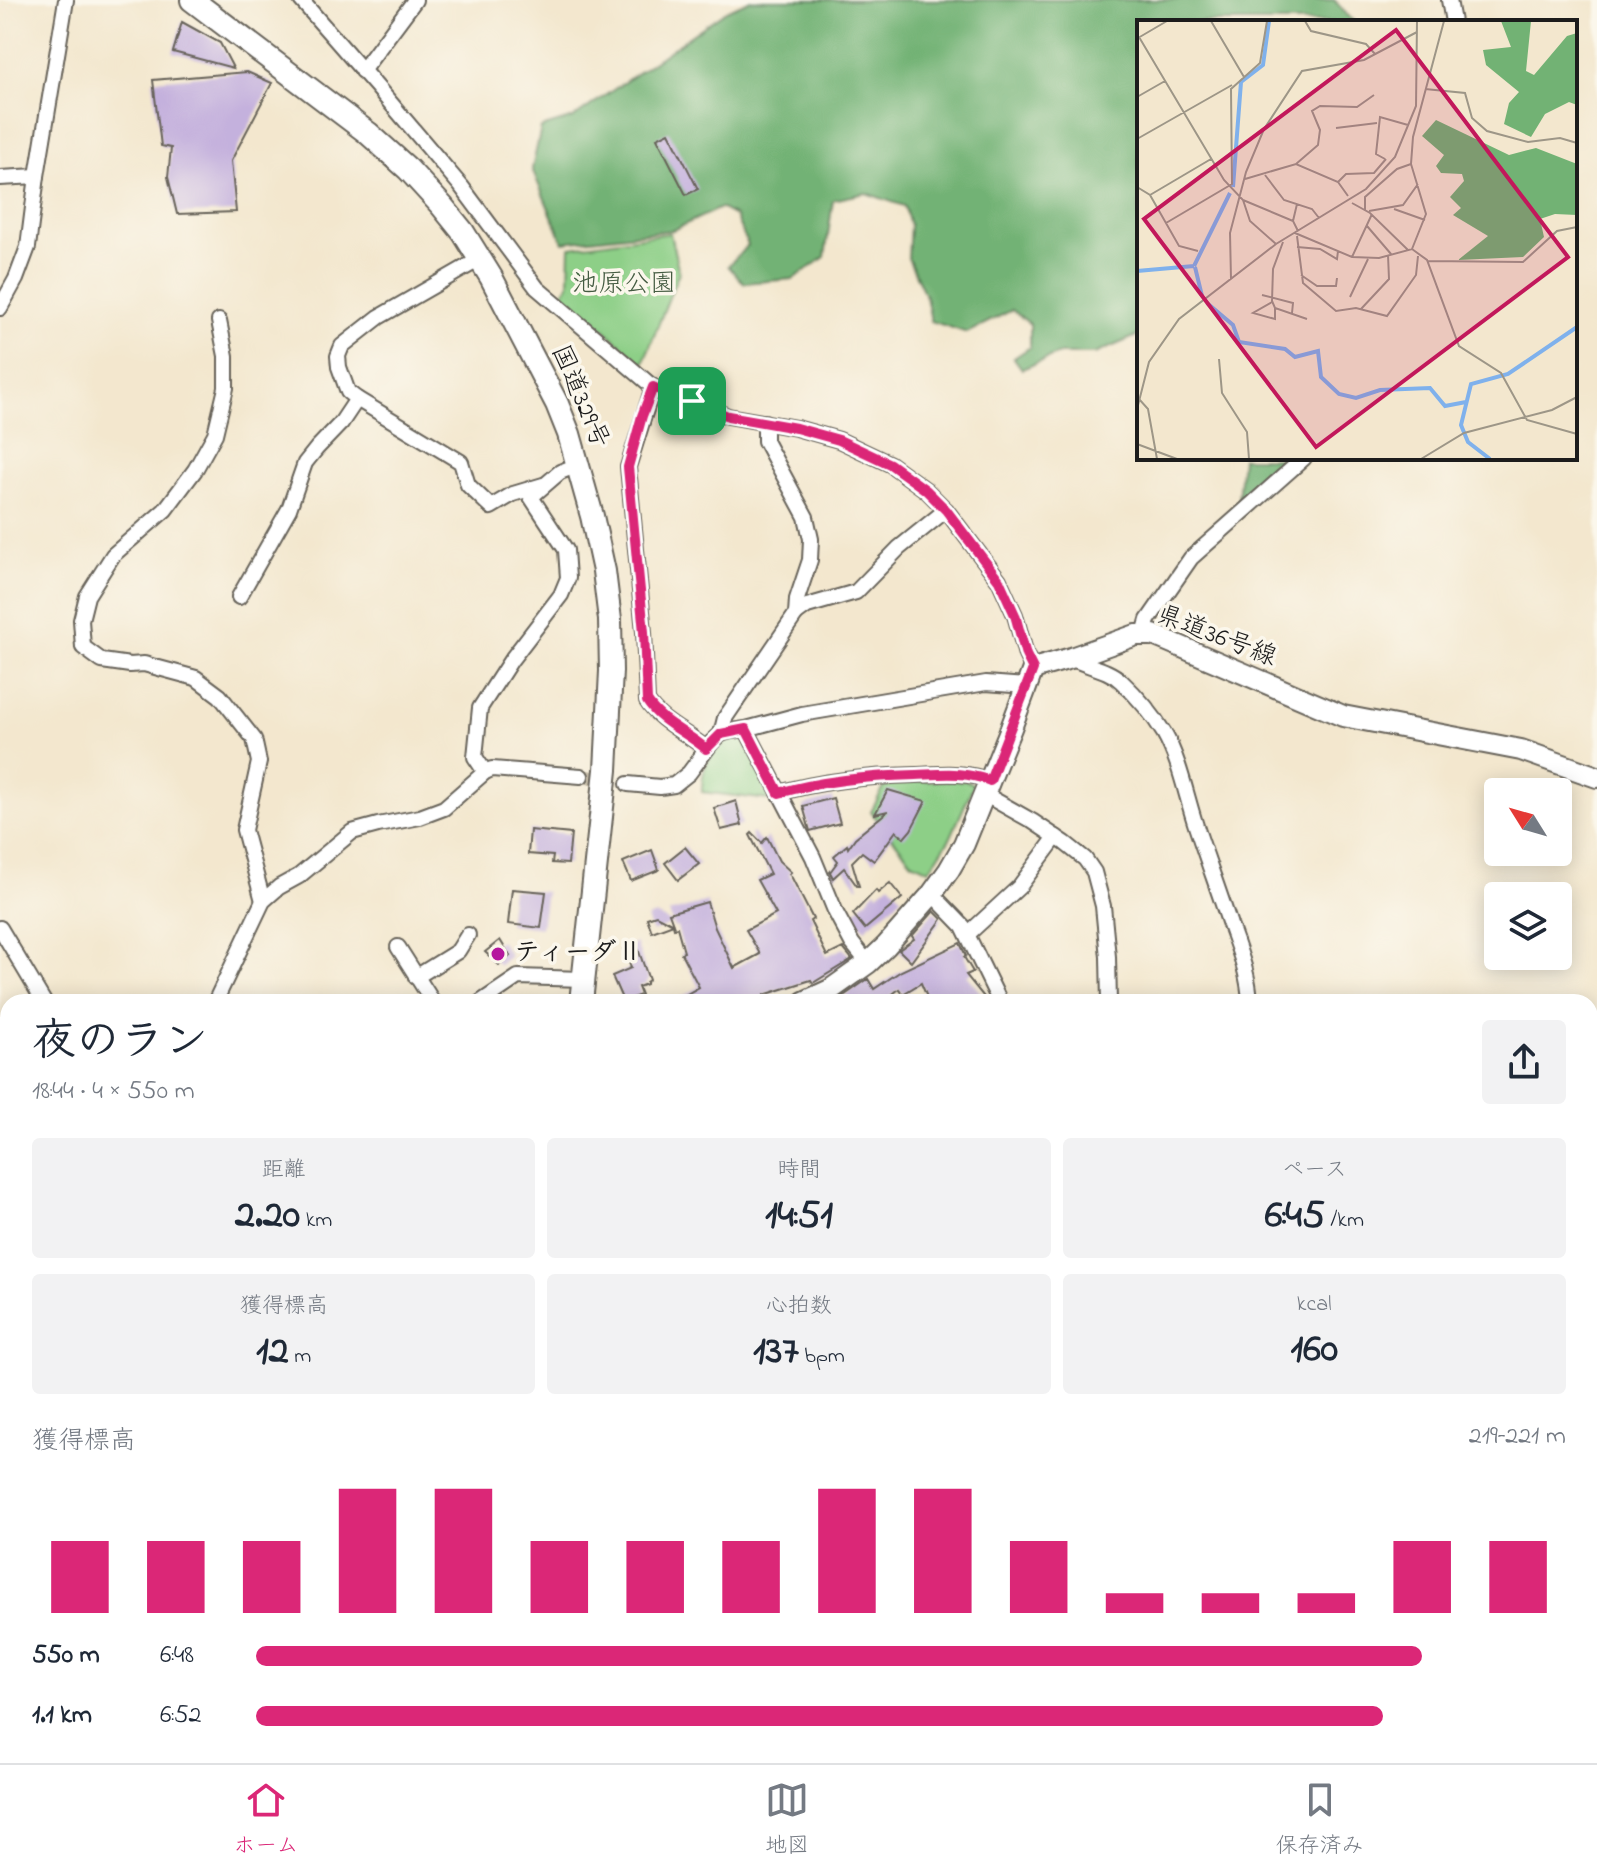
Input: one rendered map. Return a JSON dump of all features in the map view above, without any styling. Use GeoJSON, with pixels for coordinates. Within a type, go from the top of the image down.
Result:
{"type":"FeatureCollection","features":[{"type":"Feature","properties":{"kind":"highway","name":"国道329号"},"geometry":{"type":"LineString","coordinates":[[192,0],[368,133],[408,169],[442,206],[480,259],[557,404],[578,465],[604,571],[610,620],[606,770],[582,991]]}},
{"type":"Feature","properties":{"kind":"main road","name":"県道36号線"},"geometry":{"type":"LineString","coordinates":[[1029,677],[1136,635],[1153,635],[1343,716],[1521,750],[1597,777]]}},
{"type":"Feature","properties":{"kind":"main road"},"geometry":{"type":"LineString","coordinates":[[821,994],[868,963],[931,895],[964,844],[1029,677]]}},
{"type":"Feature","properties":{"kind":"street"},"geometry":{"type":"LineString","coordinates":[[0,308],[16,279],[28,247],[66,0]]}},
{"type":"Feature","properties":{"kind":"street"},"geometry":{"type":"LineString","coordinates":[[301,0],[461,186],[537,288],[653,387],[728,416],[796,428],[839,440],[890,464],[926,490],[946,510],[999,580],[1015,615],[1029,677],[802,714],[721,734]]}},
{"type":"Feature","properties":{"kind":"street"},"geometry":{"type":"LineString","coordinates":[[362,71],[415,0]]}},
{"type":"Feature","properties":{"kind":"street"},"geometry":{"type":"LineString","coordinates":[[1449,0],[1453,20]]}},
{"type":"Feature","properties":{"kind":"street"},"geometry":{"type":"LineString","coordinates":[[0,178],[37,176]]}},
{"type":"Feature","properties":{"kind":"street"},"geometry":{"type":"LineString","coordinates":[[442,206],[461,186]]}},
{"type":"Feature","properties":{"kind":"street"},"geometry":{"type":"LineString","coordinates":[[480,259],[379,317],[342,346],[338,356],[339,367],[348,392],[461,462],[468,485],[491,507],[513,494],[543,485]]}},
{"type":"Feature","properties":{"kind":"street"},"geometry":{"type":"LineString","coordinates":[[219,321],[226,356],[226,388],[215,434],[195,470],[165,510],[113,555],[87,596],[81,620],[83,647],[102,661],[144,664],[196,678],[220,696],[254,739],[259,762],[244,830],[263,901]]}},
{"type":"Feature","properties":{"kind":"street"},"geometry":{"type":"LineString","coordinates":[[653,387],[628,467],[644,632],[647,701],[653,710],[706,749]]}},
{"type":"Feature","properties":{"kind":"street"},"geometry":{"type":"LineString","coordinates":[[239,597],[289,509],[305,463],[341,423],[357,399]]}},
{"type":"Feature","properties":{"kind":"street"},"geometry":{"type":"LineString","coordinates":[[765,422],[765,441],[806,517],[811,539],[810,560],[797,599],[796,614]]}},
{"type":"Feature","properties":{"kind":"street"},"geometry":{"type":"LineString","coordinates":[[1144,634],[1148,620],[1191,558],[1302,460]]}},
{"type":"Feature","properties":{"kind":"street"},"geometry":{"type":"LineString","coordinates":[[485,772],[475,757],[480,708],[517,651],[561,595],[568,578],[566,550],[531,497],[560,472],[578,465]]}},
{"type":"Feature","properties":{"kind":"street"},"geometry":{"type":"LineString","coordinates":[[628,784],[674,785],[689,773],[721,734],[725,718],[796,614],[807,606],[856,592],[899,548],[946,510]]}},
{"type":"Feature","properties":{"kind":"street"},"geometry":{"type":"LineString","coordinates":[[1071,658],[1101,668],[1119,679],[1164,734],[1243,963],[1250,994]]}},
{"type":"Feature","properties":{"kind":"street"},"geometry":{"type":"LineString","coordinates":[[746,729],[813,857],[836,913],[852,943],[868,963]]}},
{"type":"Feature","properties":{"kind":"street"},"geometry":{"type":"LineString","coordinates":[[219,994],[263,901],[352,832],[420,817],[444,808],[492,769],[581,776]]}},
{"type":"Feature","properties":{"kind":"street"},"geometry":{"type":"LineString","coordinates":[[779,793],[886,775],[976,775],[987,788],[1085,859],[1094,872],[1099,886],[1108,957],[1109,994]]}},
{"type":"Feature","properties":{"kind":"street"},"geometry":{"type":"LineString","coordinates":[[968,934],[1019,887],[1056,837]]}},
{"type":"Feature","properties":{"kind":"street"},"geometry":{"type":"LineString","coordinates":[[931,895],[963,926],[996,994]]}},
{"type":"Feature","properties":{"kind":"street"},"geometry":{"type":"LineString","coordinates":[[0,928],[39,994]]}},
{"type":"Feature","properties":{"kind":"street"},"geometry":{"type":"LineString","coordinates":[[416,977],[458,951],[468,935]]}},
{"type":"Feature","properties":{"kind":"street"},"geometry":{"type":"LineString","coordinates":[[398,947],[428,994]]}},
{"type":"Feature","properties":{"kind":"street"},"geometry":{"type":"LineString","coordinates":[[493,994],[518,977],[582,991]]}},
{"type":"Feature","properties":{"kind":"green space"},"geometry":{"type":"Polygon","coordinates":[[[751,0],[1334,0],[1352,20],[1137,20],[1137,336],[1095,354],[1059,354],[1022,369],[1014,358],[1030,347],[1030,324],[1012,310],[967,333],[931,321],[926,297],[908,258],[910,225],[904,206],[866,193],[833,200],[825,257],[793,279],[744,283],[728,266],[748,245],[735,216],[720,208],[673,230],[563,242],[532,169],[541,128],[573,118],[726,11],[751,0]]]}},
{"type":"Feature","properties":{"kind":"green space","name":"池原公園"},"geometry":{"type":"Polygon","coordinates":[[[670,233],[679,272],[643,364],[563,293],[569,284],[570,247],[670,233]]]}},
{"type":"Feature","properties":{"kind":"green space"},"geometry":{"type":"Polygon","coordinates":[[[1242,460],[1287,460],[1238,500],[1242,460]]]}},
{"type":"Feature","properties":{"kind":"green space"},"geometry":{"type":"Polygon","coordinates":[[[745,735],[778,801],[702,792],[704,771],[712,754],[725,742],[745,735]]]}},
{"type":"Feature","properties":{"kind":"green space"},"geometry":{"type":"Polygon","coordinates":[[[887,781],[967,781],[974,784],[951,837],[929,870],[912,862],[871,812],[887,781]]]}},
{"type":"Feature","properties":{"kind":"building"},"geometry":{"type":"Polygon","coordinates":[[[182,22],[220,43],[233,68],[173,52],[182,22]]]}},
{"type":"Feature","properties":{"kind":"building"},"geometry":{"type":"Polygon","coordinates":[[[247,72],[272,83],[231,161],[236,212],[177,214],[168,177],[171,148],[161,146],[153,80],[247,72]]]}},
{"type":"Feature","properties":{"kind":"building"},"geometry":{"type":"Polygon","coordinates":[[[669,132],[698,189],[686,195],[657,138],[669,132]]]}},
{"type":"Feature","properties":{"kind":"building"},"geometry":{"type":"Polygon","coordinates":[[[888,790],[926,801],[911,830],[904,838],[896,831],[874,861],[862,852],[852,862],[859,886],[844,868],[833,878],[830,872],[838,861],[834,856],[847,845],[848,848],[855,838],[888,811],[875,814],[888,790]]]}},
{"type":"Feature","properties":{"kind":"building"},"geometry":{"type":"Polygon","coordinates":[[[833,798],[840,823],[810,831],[803,806],[833,798]]]}},
{"type":"Feature","properties":{"kind":"building"},"geometry":{"type":"Polygon","coordinates":[[[736,801],[742,825],[721,830],[714,808],[736,801]]]}},
{"type":"Feature","properties":{"kind":"building"},"geometry":{"type":"Polygon","coordinates":[[[530,830],[571,834],[568,864],[552,863],[553,856],[528,854],[530,830]]]}},
{"type":"Feature","properties":{"kind":"building"},"geometry":{"type":"Polygon","coordinates":[[[752,833],[762,843],[767,837],[779,861],[791,872],[789,874],[813,919],[810,921],[827,956],[843,948],[852,959],[813,983],[811,980],[767,994],[687,994],[699,987],[681,953],[684,952],[677,927],[674,928],[669,913],[707,902],[715,928],[734,968],[760,954],[746,930],[776,914],[757,880],[770,874],[750,835],[752,833]]]}},
{"type":"Feature","properties":{"kind":"building"},"geometry":{"type":"Polygon","coordinates":[[[685,847],[699,864],[678,880],[665,863],[685,847]]]}},
{"type":"Feature","properties":{"kind":"building"},"geometry":{"type":"Polygon","coordinates":[[[652,850],[659,870],[631,881],[623,862],[652,850]]]}},
{"type":"Feature","properties":{"kind":"building"},"geometry":{"type":"Polygon","coordinates":[[[890,883],[902,898],[865,929],[853,914],[876,890],[878,893],[890,883]]]}},
{"type":"Feature","properties":{"kind":"building"},"geometry":{"type":"Polygon","coordinates":[[[512,889],[546,892],[541,928],[508,924],[512,889]]]}},
{"type":"Feature","properties":{"kind":"building"},"geometry":{"type":"Polygon","coordinates":[[[934,911],[942,919],[911,962],[899,950],[914,939],[912,936],[934,911]]]}},
{"type":"Feature","properties":{"kind":"building"},"geometry":{"type":"Polygon","coordinates":[[[656,915],[673,924],[652,932],[647,918],[656,915]]]}},
{"type":"Feature","properties":{"kind":"building","name":"ティーダⅡ"},"geometry":{"type":"Polygon","coordinates":[[[500,940],[510,956],[499,965],[485,952],[500,940]]]}},
{"type":"Feature","properties":{"kind":"building"},"geometry":{"type":"Polygon","coordinates":[[[636,943],[649,980],[638,987],[641,994],[620,994],[612,976],[631,968],[624,949],[636,943]]]}},
{"type":"Feature","properties":{"kind":"building"},"geometry":{"type":"Polygon","coordinates":[[[960,943],[973,972],[966,975],[982,994],[926,994],[921,983],[903,994],[899,989],[893,994],[846,994],[868,979],[874,989],[901,971],[960,943]]]}},
{"type":"Feature","properties":{"kind":"tunnel"},"geometry":{"type":"LineString","coordinates":[[581,776],[628,784]]}},
{"type":"Feature","properties":{"kind":"place","name":"ティーダⅡ"},"geometry":{"type":"Point","coordinates":[498,954]}},
{"type":"Feature","properties":{"kind":"route"},"geometry":{"type":"LineString","coordinates":[[653,387],[692,401],[728,416],[796,428],[839,440],[890,464],[926,490],[946,510],[999,580],[1015,615],[1033,669],[990,781],[976,775],[886,775],[853,778],[779,793],[746,729],[721,734],[706,749],[653,710],[647,701],[644,632],[628,467],[653,387]]}}]}
